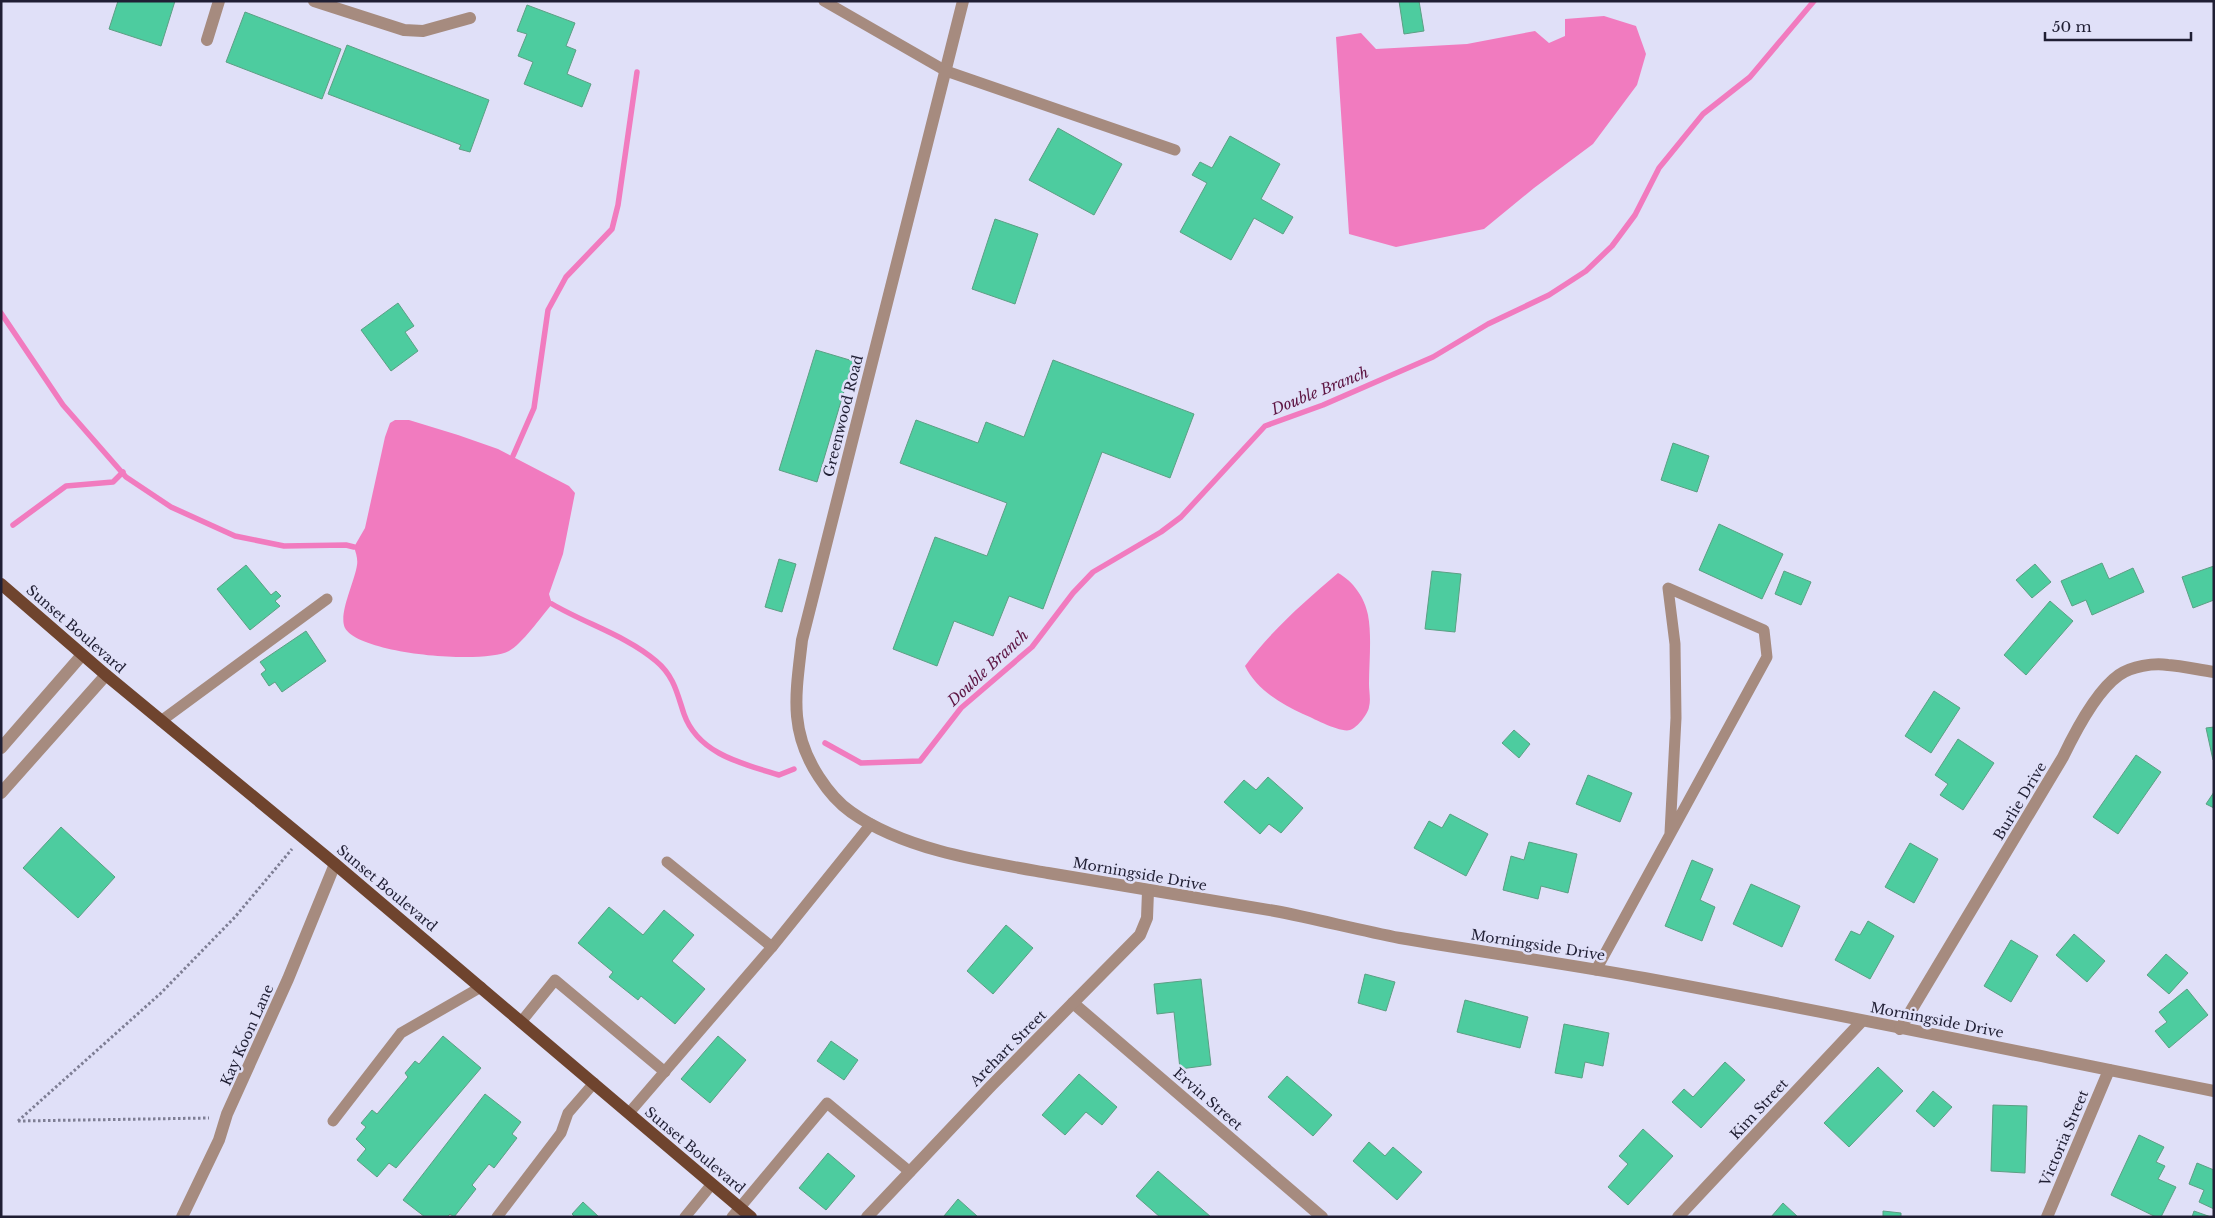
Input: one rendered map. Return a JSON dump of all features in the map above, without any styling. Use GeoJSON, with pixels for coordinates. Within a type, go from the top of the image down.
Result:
{"type":"FeatureCollection","features":[{"type":"Feature","properties":{"kind":"main road","name":"Sunset Boulevard"},"geometry":{"type":"LineString","coordinates":[[1,584],[106,676],[336,864],[594,1083],[712,1184],[736,1212],[751,1217]]}},
{"type":"Feature","properties":{"kind":"street"},"geometry":{"type":"LineString","coordinates":[[207,40],[220,1]]}},
{"type":"Feature","properties":{"kind":"street"},"geometry":{"type":"LineString","coordinates":[[314,1],[404,30],[423,31],[470,18]]}},
{"type":"Feature","properties":{"kind":"street","name":"Greenwood Road"},"geometry":{"type":"LineString","coordinates":[[867,822],[839,802],[823,784],[807,758],[798,730],[796,693],[802,640],[963,1]]}},
{"type":"Feature","properties":{"kind":"street"},"geometry":{"type":"LineString","coordinates":[[1,748],[82,655]]}},
{"type":"Feature","properties":{"kind":"street","name":"Burlie Drive"},"geometry":{"type":"LineString","coordinates":[[1900,1029],[2063,758],[2078,725],[2107,686],[2120,674],[2142,666],[2166,664],[2214,672]]}},
{"type":"Feature","properties":{"kind":"street"},"geometry":{"type":"LineString","coordinates":[[1,793],[106,676]]}},
{"type":"Feature","properties":{"kind":"street","name":"Morningside Drive"},"geometry":{"type":"LineString","coordinates":[[867,822],[906,840],[982,861],[1148,891],[1275,911],[1398,937],[1596,970],[2037,1054],[2214,1091]]}},
{"type":"Feature","properties":{"kind":"street","name":"Kay Koon Lane"},"geometry":{"type":"LineString","coordinates":[[182,1217],[218,1140],[227,1114],[288,979],[336,864]]}},
{"type":"Feature","properties":{"kind":"street","name":"Arehart Street"},"geometry":{"type":"LineString","coordinates":[[867,1217],[1140,935],[1147,918],[1148,891]]}},
{"type":"Feature","properties":{"kind":"street","name":"Ervin Street"},"geometry":{"type":"LineString","coordinates":[[1073,1003],[1322,1217]]}},
{"type":"Feature","properties":{"kind":"street","name":"Kim Street"},"geometry":{"type":"LineString","coordinates":[[1678,1217],[1862,1021]]}},
{"type":"Feature","properties":{"kind":"street","name":"Victoria Street"},"geometry":{"type":"LineString","coordinates":[[2047,1217],[2109,1070]]}},
{"type":"Feature","properties":{"kind":"lane"},"geometry":{"type":"LineString","coordinates":[[824,1],[834,4],[946,71],[1175,150]]}},
{"type":"Feature","properties":{"kind":"lane"},"geometry":{"type":"LineString","coordinates":[[1596,970],[1767,657],[1764,630],[1668,588],[1675,644],[1676,718],[1670,833]]}},
{"type":"Feature","properties":{"kind":"lane"},"geometry":{"type":"LineString","coordinates":[[161,721],[327,598]]}},
{"type":"Feature","properties":{"kind":"lane"},"geometry":{"type":"LineString","coordinates":[[629,1114],[772,947],[867,822]]}},
{"type":"Feature","properties":{"kind":"lane"},"geometry":{"type":"LineString","coordinates":[[667,862],[772,947]]}},
{"type":"Feature","properties":{"kind":"lane"},"geometry":{"type":"LineString","coordinates":[[521,1022],[555,980],[665,1072]]}},
{"type":"Feature","properties":{"kind":"lane"},"geometry":{"type":"LineString","coordinates":[[333,1121],[401,1033],[481,987]]}},
{"type":"Feature","properties":{"kind":"lane"},"geometry":{"type":"LineString","coordinates":[[497,1217],[562,1133],[568,1113],[594,1083]]}},
{"type":"Feature","properties":{"kind":"lane"},"geometry":{"type":"LineString","coordinates":[[736,1212],[827,1103],[910,1172]]}},
{"type":"Feature","properties":{"kind":"lane"},"geometry":{"type":"LineString","coordinates":[[685,1217],[712,1184]]}},
{"type":"Feature","properties":{"kind":"path"},"geometry":{"type":"LineString","coordinates":[[218,1140],[208,1116],[18,1121],[161,993],[236,917],[302,837]]}},
{"type":"Feature","properties":{"kind":"shaded area"},"geometry":{"type":"Polygon","coordinates":[[[1604,16],[1636,26],[1646,54],[1637,85],[1593,144],[1534,188],[1484,229],[1396,247],[1349,234],[1336,37],[1361,33],[1376,49],[1467,44],[1535,31],[1549,43],[1565,36],[1565,19],[1604,16]]]}},
{"type":"Feature","properties":{"kind":"shaded area"},"geometry":{"type":"Polygon","coordinates":[[[395,420],[409,420],[498,449],[569,486],[575,493],[563,554],[549,594],[552,604],[525,637],[509,651],[495,655],[474,657],[422,654],[373,645],[355,637],[345,628],[343,622],[345,606],[357,565],[354,547],[365,528],[385,437],[390,423],[395,420]]]}},
{"type":"Feature","properties":{"kind":"shaded area"},"geometry":{"type":"Polygon","coordinates":[[[1338,573],[1353,585],[1361,596],[1368,615],[1370,632],[1369,707],[1359,724],[1350,730],[1340,729],[1320,722],[1278,700],[1262,689],[1245,666],[1277,629],[1338,573]]]}},
{"type":"Feature","properties":{"kind":"building"},"geometry":{"type":"Polygon","coordinates":[[[118,1],[175,1],[161,46],[109,29],[118,1]]]}},
{"type":"Feature","properties":{"kind":"building"},"geometry":{"type":"Polygon","coordinates":[[[1399,1],[1419,1],[1424,31],[1404,34],[1399,1]]]}},
{"type":"Feature","properties":{"kind":"building"},"geometry":{"type":"Polygon","coordinates":[[[527,5],[575,23],[566,46],[576,50],[567,74],[591,84],[582,107],[524,84],[533,62],[518,56],[527,34],[517,31],[527,5]]]}},
{"type":"Feature","properties":{"kind":"building"},"geometry":{"type":"Polygon","coordinates":[[[245,12],[341,49],[322,99],[226,62],[245,12]]]}},
{"type":"Feature","properties":{"kind":"building"},"geometry":{"type":"Polygon","coordinates":[[[347,45],[489,100],[470,152],[459,149],[461,145],[328,94],[347,45]]]}},
{"type":"Feature","properties":{"kind":"building"},"geometry":{"type":"Polygon","coordinates":[[[1058,128],[1122,164],[1094,215],[1029,180],[1058,128]]]}},
{"type":"Feature","properties":{"kind":"building"},"geometry":{"type":"Polygon","coordinates":[[[1230,136],[1280,164],[1261,199],[1293,217],[1283,234],[1254,218],[1231,260],[1180,232],[1207,183],[1192,175],[1200,162],[1212,168],[1230,136]]]}},
{"type":"Feature","properties":{"kind":"building"},"geometry":{"type":"Polygon","coordinates":[[[995,219],[1038,234],[1015,304],[972,289],[995,219]]]}},
{"type":"Feature","properties":{"kind":"building"},"geometry":{"type":"Polygon","coordinates":[[[398,303],[414,326],[405,332],[418,351],[391,371],[361,330],[398,303]]]}},
{"type":"Feature","properties":{"kind":"building"},"geometry":{"type":"Polygon","coordinates":[[[816,350],[853,361],[817,482],[779,470],[816,350]]]}},
{"type":"Feature","properties":{"kind":"building"},"geometry":{"type":"Polygon","coordinates":[[[1053,360],[1194,414],[1170,478],[1102,452],[1043,609],[1009,596],[993,636],[954,621],[937,666],[893,649],[935,537],[987,556],[1007,503],[900,463],[916,420],[978,443],[986,422],[1024,437],[1053,360]]]}},
{"type":"Feature","properties":{"kind":"building"},"geometry":{"type":"Polygon","coordinates":[[[1673,443],[1709,456],[1697,492],[1661,480],[1673,443]]]}},
{"type":"Feature","properties":{"kind":"building"},"geometry":{"type":"Polygon","coordinates":[[[1719,524],[1783,554],[1762,599],[1699,570],[1719,524]]]}},
{"type":"Feature","properties":{"kind":"building"},"geometry":{"type":"Polygon","coordinates":[[[779,559],[796,564],[782,612],[765,607],[779,559]]]}},
{"type":"Feature","properties":{"kind":"building"},"geometry":{"type":"Polygon","coordinates":[[[2102,563],[2109,579],[2133,568],[2144,592],[2092,615],[2086,600],[2072,606],[2061,581],[2102,563]]]}},
{"type":"Feature","properties":{"kind":"building"},"geometry":{"type":"Polygon","coordinates":[[[2035,564],[2051,582],[2032,598],[2016,580],[2035,564]]]}},
{"type":"Feature","properties":{"kind":"building"},"geometry":{"type":"Polygon","coordinates":[[[246,565],[271,595],[276,591],[281,596],[275,601],[280,606],[250,630],[217,589],[246,565]]]}},
{"type":"Feature","properties":{"kind":"building"},"geometry":{"type":"Polygon","coordinates":[[[2214,566],[2214,600],[2193,608],[2182,577],[2214,566]]]}},
{"type":"Feature","properties":{"kind":"building"},"geometry":{"type":"Polygon","coordinates":[[[1432,571],[1461,574],[1455,632],[1425,629],[1432,571]]]}},
{"type":"Feature","properties":{"kind":"building"},"geometry":{"type":"Polygon","coordinates":[[[1784,571],[1811,582],[1801,605],[1775,594],[1784,571]]]}},
{"type":"Feature","properties":{"kind":"building"},"geometry":{"type":"Polygon","coordinates":[[[2050,601],[2073,621],[2026,675],[2004,655],[2050,601]]]}},
{"type":"Feature","properties":{"kind":"building"},"geometry":{"type":"Polygon","coordinates":[[[306,631],[326,661],[282,692],[275,682],[269,686],[261,674],[266,670],[260,662],[306,631]]]}},
{"type":"Feature","properties":{"kind":"building"},"geometry":{"type":"Polygon","coordinates":[[[1934,691],[1960,708],[1931,753],[1905,736],[1934,691]]]}},
{"type":"Feature","properties":{"kind":"building"},"geometry":{"type":"Polygon","coordinates":[[[2214,727],[2214,760],[2213,760],[2206,728],[2214,727]]]}},
{"type":"Feature","properties":{"kind":"building"},"geometry":{"type":"Polygon","coordinates":[[[1514,730],[1530,744],[1519,758],[1502,743],[1514,730]]]}},
{"type":"Feature","properties":{"kind":"building"},"geometry":{"type":"Polygon","coordinates":[[[1958,739],[1994,763],[1963,810],[1940,795],[1948,784],[1935,775],[1958,739]]]}},
{"type":"Feature","properties":{"kind":"building"},"geometry":{"type":"Polygon","coordinates":[[[2136,755],[2161,772],[2118,834],[2093,817],[2136,755]]]}},
{"type":"Feature","properties":{"kind":"building"},"geometry":{"type":"Polygon","coordinates":[[[1588,775],[1632,793],[1620,822],[1576,804],[1588,775]]]}},
{"type":"Feature","properties":{"kind":"building"},"geometry":{"type":"Polygon","coordinates":[[[1268,777],[1303,808],[1281,833],[1269,824],[1260,834],[1224,802],[1244,780],[1256,790],[1268,777]]]}},
{"type":"Feature","properties":{"kind":"building"},"geometry":{"type":"Polygon","coordinates":[[[2214,792],[2214,808],[2206,804],[2214,792]]]}},
{"type":"Feature","properties":{"kind":"building"},"geometry":{"type":"Polygon","coordinates":[[[1450,814],[1488,834],[1466,876],[1414,848],[1429,821],[1442,828],[1450,814]]]}},
{"type":"Feature","properties":{"kind":"building"},"geometry":{"type":"Polygon","coordinates":[[[61,827],[115,877],[78,918],[23,868],[61,827]]]}},
{"type":"Feature","properties":{"kind":"building"},"geometry":{"type":"Polygon","coordinates":[[[1529,842],[1577,854],[1568,893],[1541,886],[1538,899],[1503,890],[1511,856],[1524,860],[1529,842]]]}},
{"type":"Feature","properties":{"kind":"building"},"geometry":{"type":"Polygon","coordinates":[[[1910,843],[1938,859],[1914,903],[1885,887],[1910,843]]]}},
{"type":"Feature","properties":{"kind":"building"},"geometry":{"type":"Polygon","coordinates":[[[1692,860],[1713,869],[1700,900],[1715,907],[1702,941],[1665,926],[1692,860]]]}},
{"type":"Feature","properties":{"kind":"building"},"geometry":{"type":"Polygon","coordinates":[[[1751,884],[1800,906],[1782,947],[1733,924],[1751,884]]]}},
{"type":"Feature","properties":{"kind":"building"},"geometry":{"type":"Polygon","coordinates":[[[609,907],[643,935],[664,910],[694,935],[672,961],[705,989],[675,1024],[641,996],[638,1000],[609,977],[613,972],[578,943],[609,907]]]}},
{"type":"Feature","properties":{"kind":"building"},"geometry":{"type":"Polygon","coordinates":[[[1868,921],[1894,936],[1870,979],[1835,960],[1851,931],[1860,935],[1868,921]]]}},
{"type":"Feature","properties":{"kind":"building"},"geometry":{"type":"Polygon","coordinates":[[[1006,925],[1033,948],[993,994],[967,971],[1006,925]]]}},
{"type":"Feature","properties":{"kind":"building"},"geometry":{"type":"Polygon","coordinates":[[[2074,934],[2105,961],[2087,982],[2056,955],[2074,934]]]}},
{"type":"Feature","properties":{"kind":"building"},"geometry":{"type":"Polygon","coordinates":[[[2011,940],[2038,956],[2011,1002],[1984,986],[2011,940]]]}},
{"type":"Feature","properties":{"kind":"building"},"geometry":{"type":"Polygon","coordinates":[[[2166,954],[2188,973],[2169,994],[2147,975],[2166,954]]]}},
{"type":"Feature","properties":{"kind":"building"},"geometry":{"type":"Polygon","coordinates":[[[1365,974],[1395,982],[1386,1011],[1358,1003],[1365,974]]]}},
{"type":"Feature","properties":{"kind":"building"},"geometry":{"type":"Polygon","coordinates":[[[1201,979],[1211,1065],[1180,1069],[1174,1012],[1157,1014],[1154,984],[1201,979]]]}},
{"type":"Feature","properties":{"kind":"building"},"geometry":{"type":"Polygon","coordinates":[[[2187,989],[2208,1015],[2169,1048],[2155,1031],[2167,1022],[2159,1012],[2187,989]]]}},
{"type":"Feature","properties":{"kind":"building"},"geometry":{"type":"Polygon","coordinates":[[[1465,1000],[1528,1017],[1520,1048],[1457,1032],[1465,1000]]]}},
{"type":"Feature","properties":{"kind":"building"},"geometry":{"type":"Polygon","coordinates":[[[1564,1024],[1609,1033],[1603,1066],[1585,1062],[1582,1078],[1555,1073],[1564,1024]]]}},
{"type":"Feature","properties":{"kind":"building"},"geometry":{"type":"Polygon","coordinates":[[[443,1036],[481,1068],[396,1168],[389,1163],[377,1177],[357,1160],[366,1149],[356,1139],[366,1127],[361,1123],[372,1110],[377,1114],[408,1077],[405,1073],[415,1061],[419,1064],[443,1036]]]}},
{"type":"Feature","properties":{"kind":"building"},"geometry":{"type":"Polygon","coordinates":[[[718,1036],[746,1060],[710,1103],[681,1079],[718,1036]]]}},
{"type":"Feature","properties":{"kind":"building"},"geometry":{"type":"Polygon","coordinates":[[[831,1041],[858,1060],[844,1080],[817,1061],[831,1041]]]}},
{"type":"Feature","properties":{"kind":"building"},"geometry":{"type":"Polygon","coordinates":[[[1725,1062],[1745,1080],[1701,1128],[1672,1102],[1684,1089],[1693,1097],[1725,1062]]]}},
{"type":"Feature","properties":{"kind":"building"},"geometry":{"type":"Polygon","coordinates":[[[1878,1067],[1903,1091],[1849,1147],[1824,1123],[1878,1067]]]}},
{"type":"Feature","properties":{"kind":"building"},"geometry":{"type":"Polygon","coordinates":[[[1079,1074],[1117,1107],[1102,1125],[1086,1112],[1065,1135],[1042,1115],[1079,1074]]]}},
{"type":"Feature","properties":{"kind":"building"},"geometry":{"type":"Polygon","coordinates":[[[1287,1076],[1332,1115],[1313,1136],[1268,1097],[1287,1076]]]}},
{"type":"Feature","properties":{"kind":"building"},"geometry":{"type":"Polygon","coordinates":[[[1933,1091],[1952,1107],[1934,1127],[1916,1111],[1933,1091]]]}},
{"type":"Feature","properties":{"kind":"building"},"geometry":{"type":"Polygon","coordinates":[[[485,1094],[521,1122],[512,1134],[517,1138],[494,1168],[489,1164],[472,1185],[476,1189],[454,1217],[450,1214],[447,1217],[425,1217],[403,1200],[485,1094]]]}},
{"type":"Feature","properties":{"kind":"building"},"geometry":{"type":"Polygon","coordinates":[[[1993,1105],[2027,1106],[2025,1173],[1991,1171],[1993,1105]]]}},
{"type":"Feature","properties":{"kind":"building"},"geometry":{"type":"Polygon","coordinates":[[[1643,1129],[1673,1156],[1628,1205],[1608,1187],[1628,1164],[1619,1156],[1643,1129]]]}},
{"type":"Feature","properties":{"kind":"building"},"geometry":{"type":"Polygon","coordinates":[[[2139,1135],[2164,1147],[2156,1162],[2165,1166],[2158,1179],[2176,1187],[2161,1217],[2156,1217],[2111,1195],[2139,1135]]]}},
{"type":"Feature","properties":{"kind":"building"},"geometry":{"type":"Polygon","coordinates":[[[1369,1142],[1385,1156],[1393,1147],[1422,1172],[1397,1200],[1353,1161],[1369,1142]]]}},
{"type":"Feature","properties":{"kind":"building"},"geometry":{"type":"Polygon","coordinates":[[[828,1153],[855,1176],[826,1210],[799,1188],[828,1153]]]}},
{"type":"Feature","properties":{"kind":"building"},"geometry":{"type":"Polygon","coordinates":[[[2197,1163],[2214,1170],[2214,1209],[2199,1202],[2204,1190],[2189,1184],[2197,1163]]]}},
{"type":"Feature","properties":{"kind":"building"},"geometry":{"type":"Polygon","coordinates":[[[1158,1171],[1211,1217],[1160,1217],[1136,1196],[1158,1171]]]}},
{"type":"Feature","properties":{"kind":"building"},"geometry":{"type":"Polygon","coordinates":[[[958,1199],[977,1216],[977,1217],[944,1216],[958,1199]]]}},
{"type":"Feature","properties":{"kind":"building"},"geometry":{"type":"Polygon","coordinates":[[[583,1202],[599,1217],[575,1217],[572,1214],[583,1202]]]}},
{"type":"Feature","properties":{"kind":"building"},"geometry":{"type":"Polygon","coordinates":[[[1783,1203],[1798,1217],[1771,1217],[1783,1203]]]}},
{"type":"Feature","properties":{"kind":"building"},"geometry":{"type":"Polygon","coordinates":[[[1883,1211],[1901,1213],[1901,1217],[1883,1217],[1883,1211]]]}},
{"type":"Feature","properties":{"kind":"building"},"geometry":{"type":"Polygon","coordinates":[[[2194,1211],[2211,1217],[2192,1217],[2194,1211]]]}},
{"type":"Feature","properties":{"kind":"waterway","name":"Double Branch"},"geometry":{"type":"LineString","coordinates":[[825,743],[861,763],[920,761],[961,708],[1032,647],[1073,593],[1093,572],[1161,532],[1181,517],[1265,426],[1323,405],[1433,357],[1488,324],[1549,295],[1586,271],[1612,246],[1635,215],[1659,168],[1703,114],[1750,77],[1814,1]]}},
{"type":"Feature","properties":{"kind":"waterway"},"geometry":{"type":"LineString","coordinates":[[513,456],[534,408],[548,310],[566,277],[612,229],[618,205],[637,72]]}},
{"type":"Feature","properties":{"kind":"waterway","name":"Double Branch"},"geometry":{"type":"LineString","coordinates":[[1,313],[63,405],[126,477],[171,507],[235,536],[284,546],[346,545],[354,547]]}},
{"type":"Feature","properties":{"kind":"waterway","name":"Double Branch"},"geometry":{"type":"LineString","coordinates":[[13,525],[66,486],[113,482],[123,472]]}},
{"type":"Feature","properties":{"kind":"waterway","name":"Double Branch"},"geometry":{"type":"LineString","coordinates":[[552,604],[632,644],[656,661],[671,679],[691,728],[711,748],[737,761],[779,775],[794,769]]}}]}
